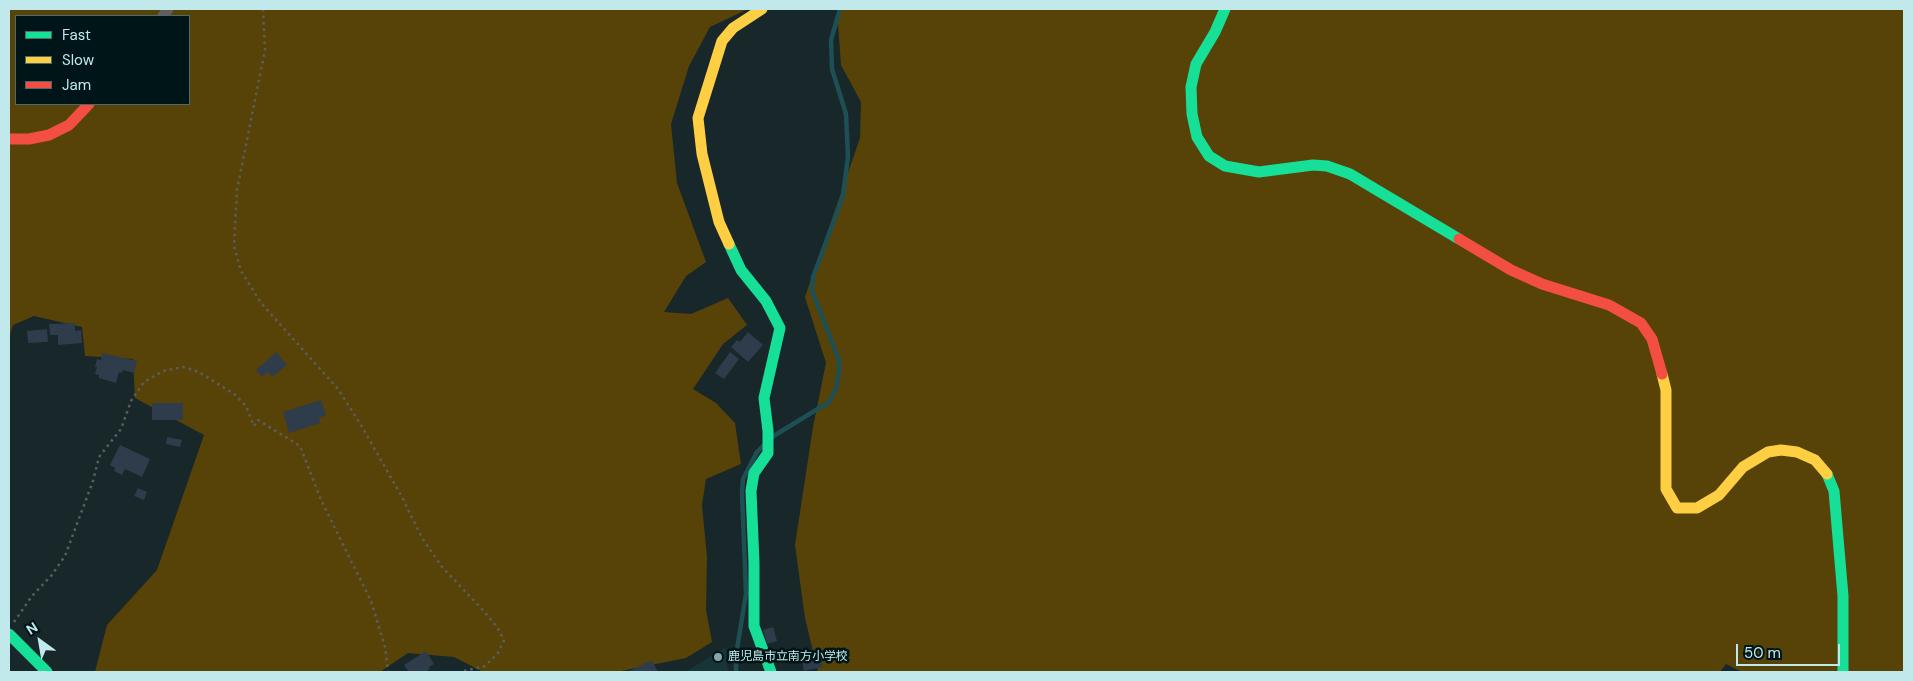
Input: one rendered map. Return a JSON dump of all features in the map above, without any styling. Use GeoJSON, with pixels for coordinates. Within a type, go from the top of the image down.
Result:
{"type":"FeatureCollection","features":[{"type":"Feature","properties":{"kind":"street"},"geometry":{"type":"LineString","coordinates":[[762,9],[732,28],[722,41],[698,118],[702,154],[719,222],[741,270],[766,301],[780,328],[764,398],[768,432],[768,453],[754,473],[751,491],[754,626],[771,672]]}},
{"type":"Feature","properties":{"kind":"street"},"geometry":{"type":"LineString","coordinates":[[1226,9],[1196,64],[1191,87],[1192,114],[1197,137],[1209,156],[1225,166],[1259,172],[1313,165],[1327,166],[1350,174],[1511,270],[1542,284],[1609,305],[1641,323],[1652,339],[1666,390],[1666,489],[1677,508],[1697,508],[1718,495],[1743,467],[1768,452],[1781,450],[1797,452],[1815,460],[1829,476],[1834,491],[1843,596],[1843,672]]}},
{"type":"Feature","properties":{"kind":"street"},"geometry":{"type":"LineString","coordinates":[[9,139],[29,139],[49,135],[69,125],[88,105]]}},
{"type":"Feature","properties":{"kind":"street"},"geometry":{"type":"LineString","coordinates":[[9,634],[47,672]]}},
{"type":"Feature","properties":{"kind":"path"},"geometry":{"type":"LineString","coordinates":[[263,9],[265,50],[237,190],[234,246],[241,271],[261,303],[338,389],[393,481],[422,538],[442,567],[497,627],[504,640],[498,653],[485,666],[460,672]]}},
{"type":"Feature","properties":{"kind":"path"},"geometry":{"type":"LineString","coordinates":[[14,623],[32,596],[51,576],[65,556],[93,481],[99,458],[121,429],[131,401],[144,382],[162,371],[183,367],[198,372],[234,394],[246,406],[254,426],[258,420],[300,446],[321,500],[370,601],[385,647],[388,672]]}},
{"type":"Feature","properties":{"kind":"shaded area"},"geometry":{"type":"Polygon","coordinates":[[[9,9],[748,9],[710,27],[689,66],[671,124],[677,183],[706,262],[686,276],[664,312],[691,314],[728,298],[747,325],[723,344],[693,389],[716,403],[735,423],[741,464],[706,479],[702,505],[707,557],[706,610],[712,642],[686,658],[616,672],[483,672],[454,657],[408,653],[380,672],[95,672],[107,625],[157,570],[204,435],[135,398],[133,359],[85,356],[82,327],[34,316],[13,325],[9,337],[9,9]]]}},
{"type":"Feature","properties":{"kind":"shaded area"},"geometry":{"type":"Polygon","coordinates":[[[837,9],[1904,9],[1904,672],[1742,672],[1726,664],[1720,672],[818,672],[805,618],[795,545],[813,427],[826,363],[805,297],[860,138],[861,102],[841,65],[837,9]]]}},
{"type":"Feature","properties":{"kind":"shaded area","name":"鹿児島市立南方小学校"},"geometry":{"type":"Polygon","coordinates":[[[726,647],[729,672],[685,672],[726,647]]]}},
{"type":"Feature","properties":{"kind":"building"},"geometry":{"type":"Polygon","coordinates":[[[75,323],[75,331],[81,330],[82,343],[58,345],[58,335],[50,335],[49,324],[75,323]]]}},
{"type":"Feature","properties":{"kind":"building"},"geometry":{"type":"Polygon","coordinates":[[[47,329],[48,342],[28,343],[27,331],[47,329]]]}},
{"type":"Feature","properties":{"kind":"building"},"geometry":{"type":"Polygon","coordinates":[[[748,332],[763,345],[748,362],[731,347],[737,340],[740,342],[748,332]]]}},
{"type":"Feature","properties":{"kind":"building"},"geometry":{"type":"Polygon","coordinates":[[[276,352],[287,365],[272,377],[268,372],[262,377],[256,370],[276,352]]]}},
{"type":"Feature","properties":{"kind":"building"},"geometry":{"type":"Polygon","coordinates":[[[730,352],[739,359],[724,379],[715,373],[730,352]]]}},
{"type":"Feature","properties":{"kind":"building"},"geometry":{"type":"Polygon","coordinates":[[[102,353],[137,361],[134,373],[123,370],[122,373],[119,372],[116,383],[99,378],[99,375],[95,374],[97,367],[95,367],[97,359],[101,360],[102,353]]]}},
{"type":"Feature","properties":{"kind":"building"},"geometry":{"type":"Polygon","coordinates":[[[321,400],[326,415],[319,418],[320,423],[289,433],[283,412],[321,400]]]}},
{"type":"Feature","properties":{"kind":"building"},"geometry":{"type":"Polygon","coordinates":[[[152,403],[183,403],[183,420],[152,420],[152,403]]]}},
{"type":"Feature","properties":{"kind":"building"},"geometry":{"type":"Polygon","coordinates":[[[167,437],[182,440],[180,447],[166,444],[167,437]]]}},
{"type":"Feature","properties":{"kind":"building"},"geometry":{"type":"Polygon","coordinates":[[[120,445],[150,459],[142,477],[125,469],[122,475],[114,471],[115,468],[110,465],[120,445]]]}},
{"type":"Feature","properties":{"kind":"building"},"geometry":{"type":"Polygon","coordinates":[[[138,488],[147,492],[144,500],[134,496],[138,488]]]}},
{"type":"Feature","properties":{"kind":"building"},"geometry":{"type":"Polygon","coordinates":[[[773,627],[777,641],[767,644],[763,630],[773,627]]]}},
{"type":"Feature","properties":{"kind":"building"},"geometry":{"type":"Polygon","coordinates":[[[819,648],[823,667],[804,671],[800,651],[819,648]]]}},
{"type":"Feature","properties":{"kind":"building"},"geometry":{"type":"Polygon","coordinates":[[[426,651],[434,664],[429,667],[430,669],[425,672],[409,672],[404,665],[426,651]]]}},
{"type":"Feature","properties":{"kind":"building"},"geometry":{"type":"Polygon","coordinates":[[[652,660],[658,672],[627,672],[652,660]]]}},
{"type":"Feature","properties":{"kind":"waterway"},"geometry":{"type":"LineString","coordinates":[[772,437],[829,402],[836,389],[839,371],[839,360],[812,291],[813,277],[843,196],[848,156],[846,114],[832,69],[831,40],[840,9]]}},
{"type":"Feature","properties":{"kind":"waterway"},"geometry":{"type":"LineString","coordinates":[[736,672],[736,655],[746,594],[743,479],[757,452],[765,444]]}},
{"type":"Feature","properties":{"kind":"traffic: fast"},"geometry":{"type":"LineString","coordinates":[[1225,9],[1215,32],[1196,64],[1191,87],[1192,114],[1197,137],[1209,156],[1225,166],[1259,172],[1313,165],[1327,166],[1350,174],[1459,239]]}},
{"type":"Feature","properties":{"kind":"traffic: fast"},"geometry":{"type":"LineString","coordinates":[[729,244],[741,270],[766,301],[780,328],[764,398],[768,431],[768,453],[754,473],[751,491],[754,626],[771,672]]}},
{"type":"Feature","properties":{"kind":"traffic: fast"},"geometry":{"type":"LineString","coordinates":[[1827,474],[1834,491],[1843,596],[1843,672]]}},
{"type":"Feature","properties":{"kind":"traffic: fast"},"geometry":{"type":"LineString","coordinates":[[9,634],[47,672]]}},
{"type":"Feature","properties":{"kind":"traffic: slow"},"geometry":{"type":"LineString","coordinates":[[729,244],[719,222],[702,154],[698,118],[722,41],[733,28],[762,9]]}},
{"type":"Feature","properties":{"kind":"traffic: slow"},"geometry":{"type":"LineString","coordinates":[[1662,374],[1666,390],[1666,489],[1677,508],[1697,508],[1719,495],[1743,467],[1768,452],[1781,450],[1797,452],[1815,460],[1827,474]]}},
{"type":"Feature","properties":{"kind":"traffic: jam"},"geometry":{"type":"LineString","coordinates":[[9,139],[29,139],[49,135],[69,125],[88,105]]}},
{"type":"Feature","properties":{"kind":"traffic: jam"},"geometry":{"type":"LineString","coordinates":[[1459,239],[1511,270],[1542,284],[1609,305],[1641,323],[1652,339],[1662,374]]}},
{"type":"Feature","properties":{"kind":"place","name":"鹿児島市立南方小学校"},"geometry":{"type":"Point","coordinates":[718,657]}}]}
